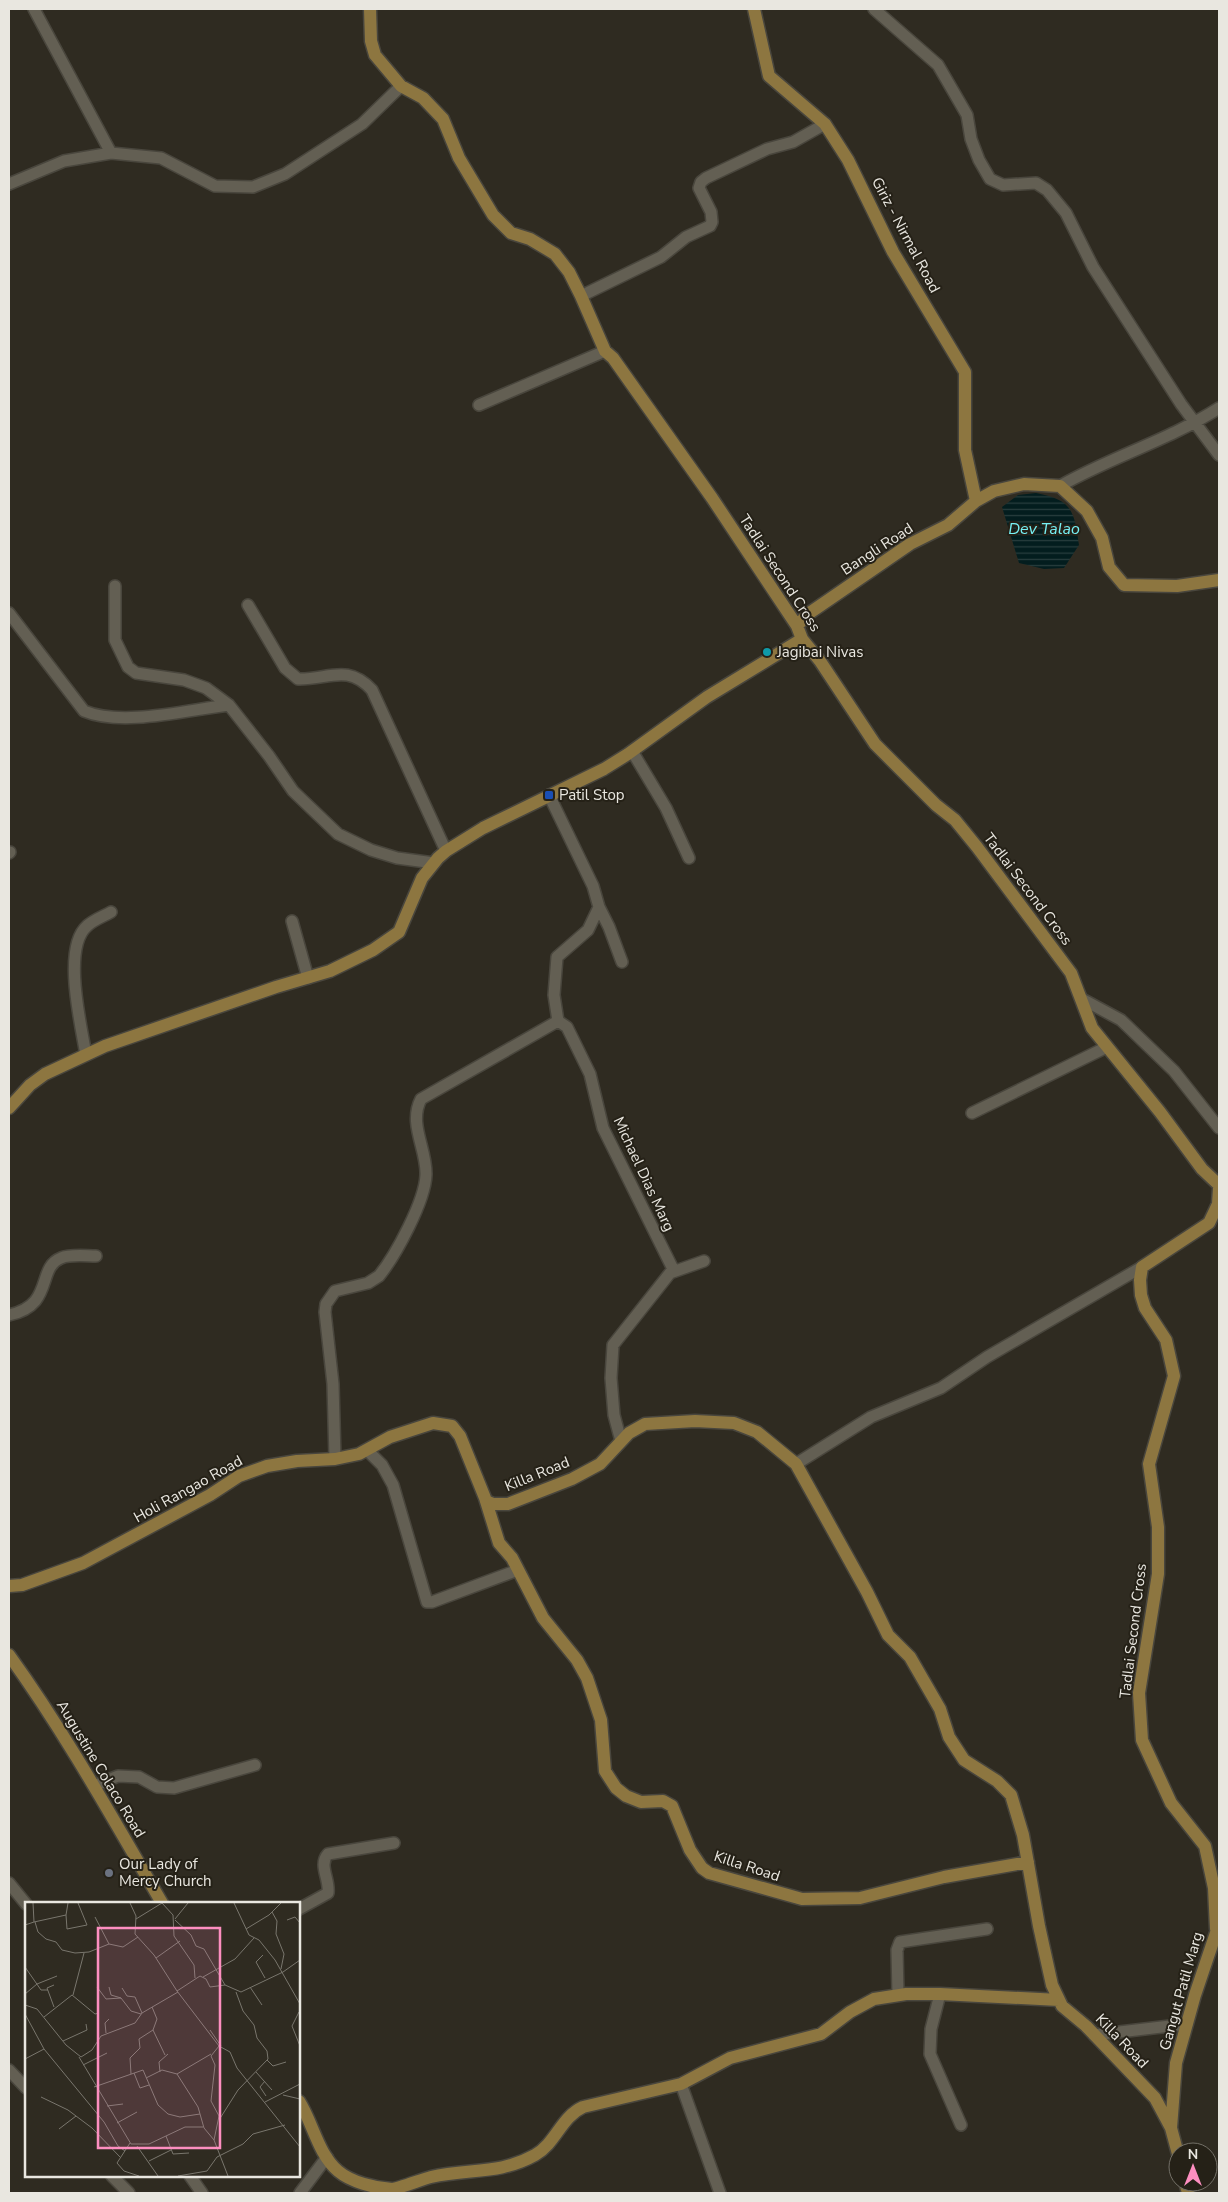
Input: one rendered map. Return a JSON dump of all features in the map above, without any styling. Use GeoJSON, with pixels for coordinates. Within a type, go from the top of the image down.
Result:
{"type":"FeatureCollection","features":[{"type":"Feature","properties":{"kind":"street"},"geometry":{"type":"LineString","coordinates":[[34,9],[111,153]]}},
{"type":"Feature","properties":{"kind":"street","name":"Tadlai Second Cross"},"geometry":{"type":"LineString","coordinates":[[370,9],[371,41],[375,55],[401,86],[423,98],[444,119],[459,158],[493,215],[511,233],[530,239],[555,254],[569,272],[605,351],[613,358],[712,498],[797,626],[802,638],[820,660],[875,744],[936,805],[955,820],[977,847],[1071,973],[1092,1028],[1160,1112],[1202,1169],[1219,1185]]}},
{"type":"Feature","properties":{"kind":"street","name":"Giriz - Nirmal Road"},"geometry":{"type":"LineString","coordinates":[[754,9],[769,76],[826,124],[848,160],[893,252],[965,372],[965,450],[976,501]]}},
{"type":"Feature","properties":{"kind":"street"},"geometry":{"type":"LineString","coordinates":[[874,9],[938,66],[967,114],[970,140],[990,179],[1003,185],[1036,183],[1047,190],[1066,213],[1093,267],[1219,455]]}},
{"type":"Feature","properties":{"kind":"street"},"geometry":{"type":"LineString","coordinates":[[9,184],[64,162],[111,153],[160,158],[214,186],[253,186],[285,174],[362,124],[401,86]]}},
{"type":"Feature","properties":{"kind":"street"},"geometry":{"type":"LineString","coordinates":[[581,296],[661,257],[686,236],[710,226],[712,222],[711,212],[699,188],[700,182],[767,149],[793,142],[826,124]]}},
{"type":"Feature","properties":{"kind":"street"},"geometry":{"type":"LineString","coordinates":[[479,404],[605,351]]}},
{"type":"Feature","properties":{"kind":"street"},"geometry":{"type":"LineString","coordinates":[[1219,408],[1196,423],[1092,468],[1060,486],[1087,511],[1102,538],[1109,567],[1124,585],[1177,586],[1219,580]]}},
{"type":"Feature","properties":{"kind":"street","name":"Bangli Road"},"geometry":{"type":"LineString","coordinates":[[797,626],[808,614],[910,544],[948,525],[976,501],[994,491],[1024,484],[1060,486]]}},
{"type":"Feature","properties":{"kind":"street"},"geometry":{"type":"LineString","coordinates":[[115,586],[115,640],[128,667],[136,673],[184,680],[206,688],[229,705],[269,756],[292,791],[338,834],[371,850],[397,858],[434,863]]}},
{"type":"Feature","properties":{"kind":"street"},"geometry":{"type":"LineString","coordinates":[[248,605],[285,668],[298,679],[341,674],[352,675],[364,682],[372,690],[446,851]]}},
{"type":"Feature","properties":{"kind":"street"},"geometry":{"type":"LineString","coordinates":[[9,613],[84,710],[89,713],[126,718],[229,705]]}},
{"type":"Feature","properties":{"kind":"street"},"geometry":{"type":"LineString","coordinates":[[9,1108],[30,1085],[86,1055],[148,1031],[308,978],[338,967],[373,950],[399,932],[422,878],[446,851],[483,828],[604,769],[707,697],[802,638]]}},
{"type":"Feature","properties":{"kind":"street"},"geometry":{"type":"LineString","coordinates":[[632,751],[666,808],[689,858]]}},
{"type":"Feature","properties":{"kind":"street"},"geometry":{"type":"LineString","coordinates":[[549,795],[593,886],[598,907],[609,926],[622,962]]}},
{"type":"Feature","properties":{"kind":"street"},"geometry":{"type":"LineString","coordinates":[[335,1459],[333,1384],[326,1304],[335,1291],[368,1282],[379,1276],[422,1200],[426,1173],[416,1120],[417,1108],[421,1099],[558,1021],[554,995],[557,957],[588,930],[598,907]]}},
{"type":"Feature","properties":{"kind":"street"},"geometry":{"type":"LineString","coordinates":[[86,1055],[76,996],[76,948],[86,926],[111,912]]}},
{"type":"Feature","properties":{"kind":"street"},"geometry":{"type":"LineString","coordinates":[[292,920],[308,978]]}},
{"type":"Feature","properties":{"kind":"street"},"geometry":{"type":"LineString","coordinates":[[1082,999],[1121,1020],[1174,1071],[1219,1128]]}},
{"type":"Feature","properties":{"kind":"street","name":"Michael Dias Marg"},"geometry":{"type":"LineString","coordinates":[[558,1021],[567,1027],[590,1074],[603,1128],[674,1271]]}},
{"type":"Feature","properties":{"kind":"street"},"geometry":{"type":"LineString","coordinates":[[972,1113],[1107,1047]]}},
{"type":"Feature","properties":{"kind":"street"},"geometry":{"type":"LineString","coordinates":[[796,1464],[871,1417],[941,1388],[987,1357],[1142,1267],[1210,1223],[1218,1204],[1219,1189]]}},
{"type":"Feature","properties":{"kind":"street"},"geometry":{"type":"LineString","coordinates":[[9,1315],[28,1309],[37,1301],[50,1268],[62,1257],[96,1256]]}},
{"type":"Feature","properties":{"kind":"street"},"geometry":{"type":"LineString","coordinates":[[621,1441],[614,1415],[611,1378],[613,1345],[670,1273],[704,1260]]}},
{"type":"Feature","properties":{"kind":"street","name":"Tadlai Second Cross"},"geometry":{"type":"LineString","coordinates":[[1142,1267],[1140,1280],[1141,1295],[1146,1308],[1166,1340],[1174,1376],[1149,1464],[1158,1527],[1158,1574],[1139,1693],[1142,1740],[1172,1802],[1205,1846],[1214,1888],[1217,1926]]}},
{"type":"Feature","properties":{"kind":"street","name":"Killa Road"},"geometry":{"type":"LineString","coordinates":[[486,1501],[493,1504],[508,1504],[572,1479],[600,1464],[629,1433],[645,1424],[695,1421],[734,1423],[757,1432],[796,1464],[867,1592],[888,1635],[910,1657],[940,1709],[950,1737],[964,1760],[997,1780],[1011,1795],[1023,1834],[1052,1985],[1062,2006],[1094,2035],[1155,2098],[1171,2128],[1175,2142]]}},
{"type":"Feature","properties":{"kind":"street","name":"Holi Rangao Road"},"geometry":{"type":"LineString","coordinates":[[9,1586],[22,1585],[83,1563],[210,1496],[239,1476],[267,1466],[335,1459],[359,1454],[390,1437],[433,1423],[452,1426],[460,1436],[486,1501]]}},
{"type":"Feature","properties":{"kind":"street"},"geometry":{"type":"LineString","coordinates":[[366,1450],[382,1466],[393,1485],[427,1602],[432,1602],[518,1570]]}},
{"type":"Feature","properties":{"kind":"street","name":"Killa Road"},"geometry":{"type":"LineString","coordinates":[[486,1501],[499,1542],[512,1558],[542,1618],[577,1660],[587,1678],[601,1720],[605,1771],[616,1788],[626,1796],[641,1802],[663,1801],[672,1806],[690,1850],[702,1868],[709,1874],[802,1899],[825,1900],[860,1898],[944,1877],[1028,1862]]}},
{"type":"Feature","properties":{"kind":"street","name":"Augustine Colaco Road"},"geometry":{"type":"LineString","coordinates":[[9,1655],[40,1698],[161,1902]]}},
{"type":"Feature","properties":{"kind":"street"},"geometry":{"type":"LineString","coordinates":[[94,1786],[118,1776],[139,1777],[157,1787],[174,1788],[255,1765]]}},
{"type":"Feature","properties":{"kind":"street"},"geometry":{"type":"LineString","coordinates":[[300,1908],[328,1893],[329,1885],[324,1866],[324,1859],[328,1854],[394,1843]]}},
{"type":"Feature","properties":{"kind":"street"},"geometry":{"type":"LineString","coordinates":[[9,1883],[25,1903]]}},
{"type":"Feature","properties":{"kind":"street","name":"Gangut Patil Marg"},"geometry":{"type":"LineString","coordinates":[[1171,2128],[1176,2063],[1186,2024],[1217,1926]]}},
{"type":"Feature","properties":{"kind":"street"},"geometry":{"type":"LineString","coordinates":[[898,1996],[897,1950],[900,1942],[987,1929]]}},
{"type":"Feature","properties":{"kind":"street"},"geometry":{"type":"LineString","coordinates":[[940,1994],[931,2029],[930,2054],[961,2125]]}},
{"type":"Feature","properties":{"kind":"street"},"geometry":{"type":"LineString","coordinates":[[300,2104],[309,2117],[327,2158],[338,2171],[359,2182],[396,2191],[405,2184],[433,2176],[511,2167],[537,2154],[553,2139],[571,2113],[583,2107],[681,2084],[730,2058],[821,2034],[850,2012],[874,1999],[940,1994],[1059,2000]]}},
{"type":"Feature","properties":{"kind":"street"},"geometry":{"type":"LineString","coordinates":[[1094,2035],[1186,2024]]}},
{"type":"Feature","properties":{"kind":"street"},"geometry":{"type":"LineString","coordinates":[[9,2070],[25,2087]]}},
{"type":"Feature","properties":{"kind":"street"},"geometry":{"type":"LineString","coordinates":[[681,2084],[720,2193]]}},
{"type":"Feature","properties":{"kind":"street"},"geometry":{"type":"LineString","coordinates":[[300,2193],[327,2158]]}},
{"type":"Feature","properties":{"kind":"street"},"geometry":{"type":"LineString","coordinates":[[113,2177],[129,2193]]}},
{"type":"Feature","properties":{"kind":"street"},"geometry":{"type":"LineString","coordinates":[[191,2177],[202,2193]]}},
{"type":"Feature","properties":{"kind":"water","name":"Dev Talao"},"geometry":{"type":"Polygon","coordinates":[[[1036,493],[1058,499],[1070,509],[1073,515],[1079,545],[1064,568],[1044,569],[1019,563],[1002,507],[1018,495],[1036,493]]]}},
{"type":"Feature","properties":{"kind":"place","name":"Jagibai Nivas"},"geometry":{"type":"Point","coordinates":[767,652]}},
{"type":"Feature","properties":{"kind":"place","name":"Patil Stop"},"geometry":{"type":"Point","coordinates":[549,795]}},
{"type":"Feature","properties":{"kind":"place","name":"Our Lady of Mercy Church"},"geometry":{"type":"Point","coordinates":[109,1873]}}]}
